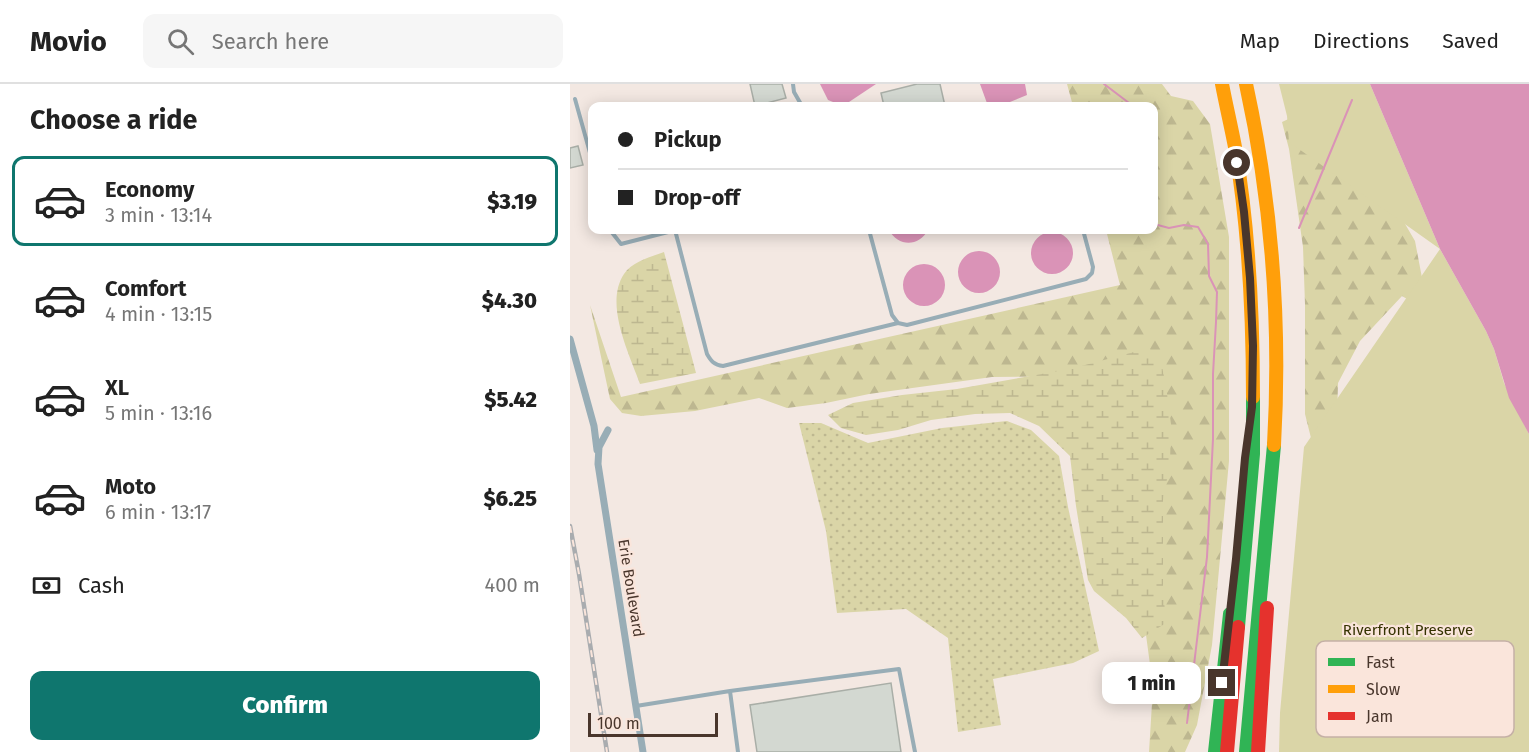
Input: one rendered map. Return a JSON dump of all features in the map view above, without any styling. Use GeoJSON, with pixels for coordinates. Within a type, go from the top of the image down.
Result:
{"type":"FeatureCollection","features":[{"type":"Feature","properties":{"kind":"highway"},"geometry":{"type":"LineString","coordinates":[[1222,84],[1238,168],[1248,244],[1252,311],[1253,454],[1227,752]]}},
{"type":"Feature","properties":{"kind":"highway"},"geometry":{"type":"LineString","coordinates":[[1246,84],[1266,196],[1273,267],[1276,401],[1272,471],[1246,752]]}},
{"type":"Feature","properties":{"kind":"highway"},"geometry":{"type":"LineString","coordinates":[[1215,752],[1252,407]]}},
{"type":"Feature","properties":{"kind":"highway"},"geometry":{"type":"LineString","coordinates":[[1258,752],[1267,618],[1266,537]]}},
{"type":"Feature","properties":{"kind":"street"},"geometry":{"type":"LineString","coordinates":[[570,339],[594,426],[598,464]]}},
{"type":"Feature","properties":{"kind":"street","name":"Erie Boulevard"},"geometry":{"type":"LineString","coordinates":[[608,430],[599,447],[598,464],[642,752]]}},
{"type":"Feature","properties":{"kind":"lane"},"geometry":{"type":"LineString","coordinates":[[793,84],[794,92],[800,102]]}},
{"type":"Feature","properties":{"kind":"lane"},"geometry":{"type":"LineString","coordinates":[[575,99],[588,140]]}},
{"type":"Feature","properties":{"kind":"lane"},"geometry":{"type":"LineString","coordinates":[[613,234],[621,244],[660,234]]}},
{"type":"Feature","properties":{"kind":"lane"},"geometry":{"type":"LineString","coordinates":[[677,234],[706,354],[716,365],[723,366],[898,323],[907,325],[1086,279],[1092,273],[1093,267],[1084,234]]}},
{"type":"Feature","properties":{"kind":"lane"},"geometry":{"type":"LineString","coordinates":[[870,234],[892,315],[898,323]]}},
{"type":"Feature","properties":{"kind":"lane"},"geometry":{"type":"LineString","coordinates":[[636,706],[899,669],[915,752]]}},
{"type":"Feature","properties":{"kind":"lane"},"geometry":{"type":"LineString","coordinates":[[730,691],[738,752]]}},
{"type":"Feature","properties":{"kind":"green space"},"geometry":{"type":"Polygon","coordinates":[[[1067,84],[1162,84],[1171,96],[1193,101],[1210,124],[1229,237],[1229,461],[1212,645],[1197,725],[1185,752],[1149,752],[1153,687],[1144,620],[1086,376],[992,377],[787,408],[759,398],[695,411],[641,416],[622,413],[610,399],[590,305],[621,397],[1120,285],[1107,234],[1158,234],[1158,102],[1072,102],[1067,84]]]}},
{"type":"Feature","properties":{"kind":"green space"},"geometry":{"type":"Polygon","coordinates":[[[1279,84],[1370,84],[1440,249],[1289,142],[1287,116],[1279,84]]]}},
{"type":"Feature","properties":{"kind":"green space"},"geometry":{"type":"Polygon","coordinates":[[[1312,108],[1394,205],[1415,241],[1427,304],[1417,305],[1402,296],[1360,341],[1338,383],[1337,420],[1315,454],[1305,414],[1303,247],[1289,149],[1282,122],[1312,108]]]}},
{"type":"Feature","properties":{"kind":"green space","name":"Riverfront Preserve"},"geometry":{"type":"Polygon","coordinates":[[[1440,249],[1486,331],[1504,383],[1529,434],[1529,752],[1279,752],[1280,713],[1304,447],[1440,249]]]}},
{"type":"Feature","properties":{"kind":"green space"},"geometry":{"type":"Polygon","coordinates":[[[664,252],[696,373],[640,384],[620,329],[617,314],[618,286],[624,274],[632,266],[664,252]]]}},
{"type":"Feature","properties":{"kind":"green space"},"geometry":{"type":"Polygon","coordinates":[[[1149,348],[1161,362],[1171,424],[1170,463],[1163,500],[1163,589],[1166,623],[1142,638],[1126,618],[1094,591],[1088,580],[1070,456],[1039,426],[1010,413],[975,414],[931,420],[898,430],[866,435],[841,428],[828,415],[853,403],[957,389],[1070,369],[1149,348]]]}},
{"type":"Feature","properties":{"kind":"green space"},"geometry":{"type":"Polygon","coordinates":[[[1007,421],[1031,430],[1059,456],[1099,651],[1073,663],[993,679],[1001,725],[958,732],[948,638],[906,609],[837,613],[826,531],[799,423],[821,423],[868,443],[942,428],[1007,421]]]}},
{"type":"Feature","properties":{"kind":"shaded area"},"geometry":{"type":"Polygon","coordinates":[[[820,84],[876,84],[849,102],[828,100],[820,84]]]}},
{"type":"Feature","properties":{"kind":"shaded area"},"geometry":{"type":"Polygon","coordinates":[[[980,84],[1025,84],[1027,95],[1010,102],[987,102],[980,84]]]}},
{"type":"Feature","properties":{"kind":"shaded area"},"geometry":{"type":"Polygon","coordinates":[[[1370,84],[1529,84],[1529,434],[1509,398],[1486,331],[1440,249],[1370,84]]]}},
{"type":"Feature","properties":{"kind":"shaded area"},"geometry":{"type":"Polygon","coordinates":[[[892,234],[925,234],[919,240],[908,243],[892,234]]]}},
{"type":"Feature","properties":{"kind":"shaded area"},"geometry":{"type":"Polygon","coordinates":[[[1043,234],[1061,234],[1072,245],[1072,261],[1060,273],[1044,273],[1032,261],[1032,245],[1043,234]]]}},
{"type":"Feature","properties":{"kind":"shaded area"},"geometry":{"type":"Polygon","coordinates":[[[979,251],[987,252],[994,257],[999,264],[999,280],[994,287],[987,292],[979,293],[971,292],[964,287],[959,280],[958,272],[959,264],[964,257],[971,252],[979,251]]]}},
{"type":"Feature","properties":{"kind":"shaded area"},"geometry":{"type":"Polygon","coordinates":[[[924,264],[932,265],[939,270],[944,277],[944,293],[939,300],[932,305],[924,306],[916,305],[909,300],[904,293],[903,285],[904,277],[909,270],[916,265],[924,264]]]}},
{"type":"Feature","properties":{"kind":"building"},"geometry":{"type":"Polygon","coordinates":[[[750,84],[782,84],[786,98],[770,102],[754,102],[750,84]]]}},
{"type":"Feature","properties":{"kind":"building"},"geometry":{"type":"Polygon","coordinates":[[[917,84],[940,84],[944,102],[883,102],[881,93],[917,84]]]}},
{"type":"Feature","properties":{"kind":"building"},"geometry":{"type":"Polygon","coordinates":[[[578,146],[583,165],[570,168],[570,148],[578,146]]]}},
{"type":"Feature","properties":{"kind":"building"},"geometry":{"type":"Polygon","coordinates":[[[891,683],[901,752],[757,752],[750,705],[891,683]]]}},
{"type":"Feature","properties":{"kind":"waterway"},"geometry":{"type":"LineString","coordinates":[[1104,84],[1128,102]]}},
{"type":"Feature","properties":{"kind":"waterway"},"geometry":{"type":"LineString","coordinates":[[1299,228],[1352,100]]}},
{"type":"Feature","properties":{"kind":"waterway"},"geometry":{"type":"LineString","coordinates":[[1158,225],[1169,228],[1184,225],[1198,227],[1208,244],[1209,276],[1217,292],[1207,557],[1187,723]]}},
{"type":"Feature","properties":{"kind":"railway"},"geometry":{"type":"LineString","coordinates":[[570,526],[607,752]]}},
{"type":"Feature","properties":{"kind":"traffic: fast"},"geometry":{"type":"LineString","coordinates":[[1238,627],[1253,454],[1253,397]]}},
{"type":"Feature","properties":{"kind":"traffic: fast"},"geometry":{"type":"LineString","coordinates":[[1246,752],[1274,445]]}},
{"type":"Feature","properties":{"kind":"traffic: fast"},"geometry":{"type":"LineString","coordinates":[[1215,752],[1230,614]]}},
{"type":"Feature","properties":{"kind":"traffic: slow"},"geometry":{"type":"LineString","coordinates":[[1222,84],[1240,178],[1247,240],[1253,397]]}},
{"type":"Feature","properties":{"kind":"traffic: slow"},"geometry":{"type":"LineString","coordinates":[[1246,84],[1262,174],[1272,264],[1276,354],[1274,445]]}},
{"type":"Feature","properties":{"kind":"traffic: jam"},"geometry":{"type":"LineString","coordinates":[[1258,752],[1267,608]]}},
{"type":"Feature","properties":{"kind":"traffic: jam"},"geometry":{"type":"LineString","coordinates":[[1227,752],[1238,627]]}},
{"type":"Feature","properties":{"kind":"route"},"geometry":{"type":"LineString","coordinates":[[1222,683],[1252,407],[1253,346],[1248,244],[1237,163]]}}]}
